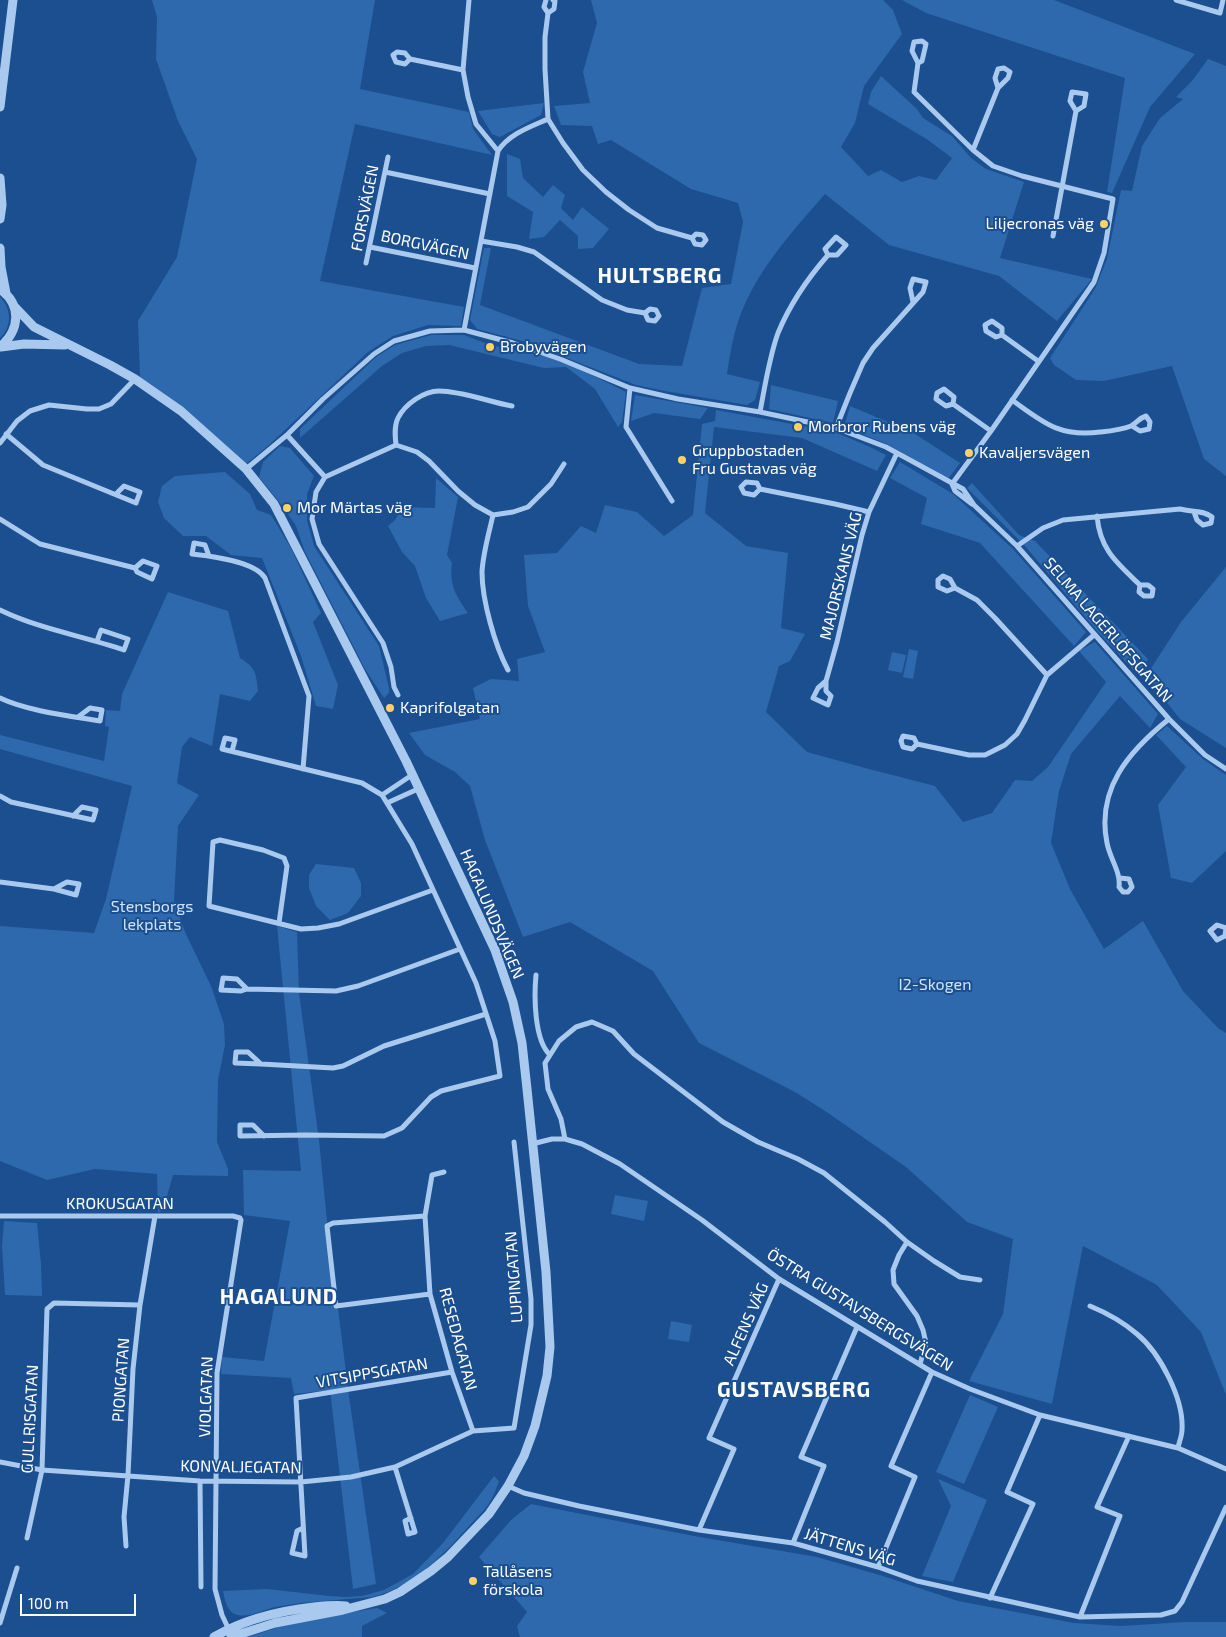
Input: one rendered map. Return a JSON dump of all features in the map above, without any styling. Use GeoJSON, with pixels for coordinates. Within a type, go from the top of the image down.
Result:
{"type":"FeatureCollection","features":[{"type":"Feature","properties":{"kind":"street"},"geometry":{"type":"LineString","coordinates":[[0,107],[13,0]]}},
{"type":"Feature","properties":{"kind":"street"},"geometry":{"type":"LineString","coordinates":[[469,0],[463,70],[468,97],[476,124],[498,150]]}},
{"type":"Feature","properties":{"kind":"street"},"geometry":{"type":"LineString","coordinates":[[546,0],[544,7],[548,13],[545,37],[545,69],[548,120],[583,170],[606,192],[657,228],[692,238]]}},
{"type":"Feature","properties":{"kind":"street"},"geometry":{"type":"LineString","coordinates":[[548,13],[554,9],[555,1],[553,0]]}},
{"type":"Feature","properties":{"kind":"street"},"geometry":{"type":"LineString","coordinates":[[1176,0],[1220,13],[1223,0]]}},
{"type":"Feature","properties":{"kind":"street"},"geometry":{"type":"LineString","coordinates":[[410,59],[463,70]]}},
{"type":"Feature","properties":{"kind":"street"},"geometry":{"type":"LineString","coordinates":[[918,63],[914,92],[973,150],[994,166],[1063,187],[1113,199],[1104,253],[1094,282],[952,484]]}},
{"type":"Feature","properties":{"kind":"street"},"geometry":{"type":"LineString","coordinates":[[973,150],[998,88]]}},
{"type":"Feature","properties":{"kind":"street"},"geometry":{"type":"LineString","coordinates":[[1053,236],[1076,110]]}},
{"type":"Feature","properties":{"kind":"street"},"geometry":{"type":"LineString","coordinates":[[464,330],[498,150],[518,132],[548,120]]}},
{"type":"Feature","properties":{"kind":"street","name":"FORSVÄGEN"},"geometry":{"type":"LineString","coordinates":[[366,263],[388,157]]}},
{"type":"Feature","properties":{"kind":"street"},"geometry":{"type":"LineString","coordinates":[[385,172],[490,194]]}},
{"type":"Feature","properties":{"kind":"street"},"geometry":{"type":"LineString","coordinates":[[0,178],[2,205],[0,219]]}},
{"type":"Feature","properties":{"kind":"street"},"geometry":{"type":"LineString","coordinates":[[481,241],[534,252],[602,300],[627,310],[645,313]]}},
{"type":"Feature","properties":{"kind":"street","name":"BORGVÄGEN"},"geometry":{"type":"LineString","coordinates":[[370,247],[475,268]]}},
{"type":"Feature","properties":{"kind":"street"},"geometry":{"type":"LineString","coordinates":[[0,248],[3,291]]}},
{"type":"Feature","properties":{"kind":"street"},"geometry":{"type":"LineString","coordinates":[[760,412],[778,333],[789,309],[814,271],[828,255]]}},
{"type":"Feature","properties":{"kind":"street","name":"HAGALUNDSVÄGEN"},"geometry":{"type":"LineString","coordinates":[[3,291],[34,327],[110,364],[181,411],[246,469],[274,504],[412,775],[495,950],[513,1002],[522,1043],[546,1272],[550,1346],[547,1376],[535,1426],[524,1456],[508,1486],[488,1514],[465,1540],[431,1571],[400,1592],[371,1604],[351,1607],[343,1605],[319,1606],[274,1612],[231,1634],[214,1637]]}},
{"type":"Feature","properties":{"kind":"street"},"geometry":{"type":"LineString","coordinates":[[836,428],[850,393],[873,348],[913,302]]}},
{"type":"Feature","properties":{"kind":"street"},"geometry":{"type":"LineString","coordinates":[[0,347],[9,339],[14,328],[16,317],[14,306]]}},
{"type":"Feature","properties":{"kind":"street","name":"SELMA LAGERLÖFSGATAN"},"geometry":{"type":"LineString","coordinates":[[246,469],[287,435],[323,399],[374,354],[394,341],[430,330],[464,330],[560,359],[630,388],[678,399],[760,412],[836,428],[873,441],[964,489],[974,505],[1017,546],[1169,719],[1206,755],[1226,770]]}},
{"type":"Feature","properties":{"kind":"street"},"geometry":{"type":"LineString","coordinates":[[1002,335],[1038,361]]}},
{"type":"Feature","properties":{"kind":"street","name":"HAGALUNDSVÄGEN"},"geometry":{"type":"LineString","coordinates":[[0,347],[24,344],[68,345]]}},
{"type":"Feature","properties":{"kind":"street"},"geometry":{"type":"LineString","coordinates":[[0,443],[17,421],[30,411],[49,405],[87,410],[100,409],[111,404],[135,379]]}},
{"type":"Feature","properties":{"kind":"street"},"geometry":{"type":"LineString","coordinates":[[630,388],[626,427],[672,501]]}},
{"type":"Feature","properties":{"kind":"street"},"geometry":{"type":"LineString","coordinates":[[396,444],[395,432],[398,418],[408,405],[424,395],[438,391],[452,392],[512,406]]}},
{"type":"Feature","properties":{"kind":"street"},"geometry":{"type":"LineString","coordinates":[[1012,400],[1042,422],[1068,432],[1086,433],[1132,426]]}},
{"type":"Feature","properties":{"kind":"street"},"geometry":{"type":"LineString","coordinates":[[953,404],[991,431]]}},
{"type":"Feature","properties":{"kind":"street"},"geometry":{"type":"LineString","coordinates":[[6,434],[43,465],[116,494]]}},
{"type":"Feature","properties":{"kind":"street"},"geometry":{"type":"LineString","coordinates":[[287,435],[325,477]]}},
{"type":"Feature","properties":{"kind":"street"},"geometry":{"type":"LineString","coordinates":[[398,695],[394,687],[391,667],[383,643],[319,544],[312,519],[316,492],[325,477],[396,444],[417,452],[429,461],[458,491],[475,505],[493,515],[513,512],[528,507],[551,484],[564,464]]}},
{"type":"Feature","properties":{"kind":"street","name":"MAJORSKANS VÄG"},"geometry":{"type":"LineString","coordinates":[[826,680],[818,688],[813,698],[828,705],[831,696],[826,692],[826,680],[837,642],[862,535],[869,512],[897,453]]}},
{"type":"Feature","properties":{"kind":"street"},"geometry":{"type":"LineString","coordinates":[[760,489],[869,512]]}},
{"type":"Feature","properties":{"kind":"street"},"geometry":{"type":"LineString","coordinates":[[1017,546],[1043,528],[1063,520],[1180,509],[1194,512]]}},
{"type":"Feature","properties":{"kind":"street"},"geometry":{"type":"LineString","coordinates":[[493,515],[484,560],[483,582],[491,623],[501,658],[508,670]]}},
{"type":"Feature","properties":{"kind":"street"},"geometry":{"type":"LineString","coordinates":[[1097,516],[1098,530],[1103,546],[1140,585]]}},
{"type":"Feature","properties":{"kind":"street"},"geometry":{"type":"LineString","coordinates":[[0,519],[40,544],[135,568]]}},
{"type":"Feature","properties":{"kind":"street"},"geometry":{"type":"LineString","coordinates":[[209,556],[255,568],[262,572],[265,578],[309,696],[303,769]]}},
{"type":"Feature","properties":{"kind":"street"},"geometry":{"type":"LineString","coordinates":[[955,588],[977,600],[1047,675]]}},
{"type":"Feature","properties":{"kind":"street"},"geometry":{"type":"LineString","coordinates":[[0,610],[38,626],[124,650],[128,639],[102,630],[97,641]]}},
{"type":"Feature","properties":{"kind":"street"},"geometry":{"type":"LineString","coordinates":[[916,744],[969,755],[985,754],[1005,745],[1017,734],[1026,720],[1047,675],[1094,634]]}},
{"type":"Feature","properties":{"kind":"street"},"geometry":{"type":"LineString","coordinates":[[0,698],[25,706],[78,717]]}},
{"type":"Feature","properties":{"kind":"street"},"geometry":{"type":"LineString","coordinates":[[1120,878],[1107,844],[1105,829],[1107,798],[1113,781],[1123,766],[1136,750],[1169,719]]}},
{"type":"Feature","properties":{"kind":"street"},"geometry":{"type":"LineString","coordinates":[[232,751],[362,784],[382,795],[412,844],[476,982],[495,1041],[500,1076],[441,1090],[431,1096],[402,1128],[384,1136],[264,1136],[240,1136],[240,1125],[252,1125],[264,1136]]}},
{"type":"Feature","properties":{"kind":"street"},"geometry":{"type":"LineString","coordinates":[[382,795],[412,775]]}},
{"type":"Feature","properties":{"kind":"street"},"geometry":{"type":"LineString","coordinates":[[387,803],[418,789]]}},
{"type":"Feature","properties":{"kind":"street"},"geometry":{"type":"LineString","coordinates":[[0,796],[11,802],[74,816]]}},
{"type":"Feature","properties":{"kind":"street"},"geometry":{"type":"LineString","coordinates":[[279,922],[287,866],[284,858],[263,850],[220,840],[214,842],[209,906],[301,929],[339,924],[433,890]]}},
{"type":"Feature","properties":{"kind":"street"},"geometry":{"type":"LineString","coordinates":[[0,882],[54,889]]}},
{"type":"Feature","properties":{"kind":"street"},"geometry":{"type":"LineString","coordinates":[[247,988],[237,979],[222,978],[222,990],[241,991],[247,988],[336,990],[358,986],[460,949]]}},
{"type":"Feature","properties":{"kind":"street"},"geometry":{"type":"LineString","coordinates":[[536,976],[534,998],[536,1016],[544,1050],[550,1055]]}},
{"type":"Feature","properties":{"kind":"street"},"geometry":{"type":"LineString","coordinates":[[261,1064],[248,1052],[236,1052],[235,1063],[333,1068],[343,1066],[384,1046],[486,1014]]}},
{"type":"Feature","properties":{"kind":"street"},"geometry":{"type":"LineString","coordinates":[[565,1140],[561,1119],[548,1089],[545,1063],[559,1041],[576,1027],[592,1022],[613,1031],[634,1054],[723,1122],[758,1142],[798,1159],[824,1173],[886,1222],[907,1242],[960,1276],[980,1280]]}},
{"type":"Feature","properties":{"kind":"street","name":"ÖSTRA GUSTAVSBERGSVÄGEN"},"geometry":{"type":"LineString","coordinates":[[532,1144],[552,1139],[565,1140],[582,1144],[620,1164],[702,1220],[779,1279],[932,1372],[970,1389],[1040,1415],[1095,1430],[1178,1448],[1226,1469]]}},
{"type":"Feature","properties":{"kind":"street","name":"LUPINGATAN"},"geometry":{"type":"LineString","coordinates":[[474,1431],[514,1428],[531,1325],[531,1299],[514,1142]]}},
{"type":"Feature","properties":{"kind":"street","name":"RESEDAGATAN"},"geometry":{"type":"LineString","coordinates":[[444,1172],[432,1175],[425,1216],[430,1294],[452,1372],[474,1431]]}},
{"type":"Feature","properties":{"kind":"street","name":"KROKUSGATAN"},"geometry":{"type":"LineString","coordinates":[[0,1216],[233,1216],[240,1218]]}},
{"type":"Feature","properties":{"kind":"street","name":"PIONGATAN"},"geometry":{"type":"LineString","coordinates":[[126,1546],[124,1517],[133,1369],[140,1305],[155,1216]]}},
{"type":"Feature","properties":{"kind":"street"},"geometry":{"type":"LineString","coordinates":[[425,1216],[333,1223],[327,1226],[336,1306],[430,1294]]}},
{"type":"Feature","properties":{"kind":"street","name":"VIOLGATAN"},"geometry":{"type":"LineString","coordinates":[[231,1634],[222,1615],[215,1589],[217,1373],[241,1223],[240,1218]]}},
{"type":"Feature","properties":{"kind":"street"},"geometry":{"type":"LineString","coordinates":[[907,1242],[893,1270],[894,1284],[917,1316],[923,1330],[926,1343],[920,1364]]}},
{"type":"Feature","properties":{"kind":"street","name":"ALFENS VÄG"},"geometry":{"type":"LineString","coordinates":[[699,1530],[734,1450],[709,1438],[779,1279]]}},
{"type":"Feature","properties":{"kind":"street","name":"GULLRISGATAN"},"geometry":{"type":"LineString","coordinates":[[27,1538],[42,1470],[47,1309],[54,1303],[140,1305]]}},
{"type":"Feature","properties":{"kind":"street"},"geometry":{"type":"LineString","coordinates":[[1090,1306],[1114,1318],[1138,1334],[1167,1372],[1180,1409],[1182,1430],[1178,1448]]}},
{"type":"Feature","properties":{"kind":"street"},"geometry":{"type":"LineString","coordinates":[[793,1543],[824,1466],[801,1457],[857,1327]]}},
{"type":"Feature","properties":{"kind":"street","name":"VITSIPPSGATAN"},"geometry":{"type":"LineString","coordinates":[[301,1482],[296,1398],[452,1372]]}},
{"type":"Feature","properties":{"kind":"street"},"geometry":{"type":"LineString","coordinates":[[878,1567],[915,1477],[891,1466],[932,1372]]}},
{"type":"Feature","properties":{"kind":"street"},"geometry":{"type":"LineString","coordinates":[[990,1598],[1033,1504],[1007,1492],[1040,1415]]}},
{"type":"Feature","properties":{"kind":"street","name":"KONVALJEGATAN"},"geometry":{"type":"LineString","coordinates":[[0,1462],[42,1470],[200,1481],[301,1482],[351,1477],[395,1467],[474,1431]]}},
{"type":"Feature","properties":{"kind":"street"},"geometry":{"type":"LineString","coordinates":[[1080,1617],[1120,1516],[1097,1506],[1129,1436]]}},
{"type":"Feature","properties":{"kind":"street"},"geometry":{"type":"LineString","coordinates":[[395,1467],[410,1518]]}},
{"type":"Feature","properties":{"kind":"street"},"geometry":{"type":"LineString","coordinates":[[200,1481],[200,1587]]}},
{"type":"Feature","properties":{"kind":"street"},"geometry":{"type":"LineString","coordinates":[[301,1482],[305,1556],[292,1553],[297,1531],[303,1528]]}},
{"type":"Feature","properties":{"kind":"street","name":"JÄTTENS VÄG"},"geometry":{"type":"LineString","coordinates":[[508,1486],[524,1493],[580,1506],[699,1530],[793,1543],[878,1567],[917,1581],[1080,1617],[1161,1615],[1175,1611],[1182,1602],[1226,1506]]}},
{"type":"Feature","properties":{"kind":"street"},"geometry":{"type":"LineString","coordinates":[[0,1623],[17,1568]]}},
{"type":"Feature","properties":{"kind":"green space"},"geometry":{"type":"Polygon","coordinates":[[[152,0],[375,0],[360,89],[469,112],[473,129],[492,155],[355,124],[320,281],[464,307],[461,326],[428,325],[393,336],[368,352],[269,445],[246,464],[183,407],[140,377],[138,321],[177,257],[197,159],[178,121],[156,59],[157,17],[152,0]]]}},
{"type":"Feature","properties":{"kind":"green space"},"geometry":{"type":"Polygon","coordinates":[[[591,0],[883,0],[893,10],[902,34],[864,86],[855,123],[841,147],[868,176],[881,170],[902,182],[919,176],[936,180],[952,158],[928,140],[868,104],[871,92],[881,76],[917,109],[923,118],[952,136],[971,158],[986,169],[1024,182],[1000,258],[1092,279],[1057,321],[999,276],[889,245],[825,194],[772,258],[760,276],[741,313],[730,353],[727,374],[760,382],[755,400],[747,405],[636,385],[526,342],[477,329],[470,320],[484,248],[491,248],[480,305],[639,364],[682,366],[702,288],[731,284],[743,222],[738,203],[691,189],[611,140],[598,144],[592,126],[561,125],[554,106],[590,103],[583,72],[597,23],[591,0]]]}},
{"type":"Feature","properties":{"kind":"green space"},"geometry":{"type":"Polygon","coordinates":[[[902,0],[1054,0],[1195,54],[1150,107],[1112,193],[1107,192],[1125,78],[926,13],[902,0]]]}},
{"type":"Feature","properties":{"kind":"green space"},"geometry":{"type":"Polygon","coordinates":[[[1208,59],[1226,66],[1226,476],[1204,459],[1172,366],[1104,381],[1076,380],[1054,365],[1050,358],[1095,289],[1107,259],[1121,190],[1132,191],[1142,146],[1160,118],[1183,99],[1176,97],[1192,81],[1208,59]]]}},
{"type":"Feature","properties":{"kind":"green space"},"geometry":{"type":"Polygon","coordinates":[[[544,103],[541,115],[500,137],[492,134],[478,111],[544,103]]]}},
{"type":"Feature","properties":{"kind":"green space"},"geometry":{"type":"Polygon","coordinates":[[[507,154],[520,159],[523,178],[543,197],[553,185],[565,195],[561,208],[573,220],[582,207],[609,229],[593,248],[578,249],[578,236],[560,220],[544,237],[529,239],[533,212],[507,196],[507,154]]]}},
{"type":"Feature","properties":{"kind":"green space"},"geometry":{"type":"Polygon","coordinates":[[[0,297],[6,306],[9,323],[0,338],[0,297]]]}},
{"type":"Feature","properties":{"kind":"green space"},"geometry":{"type":"Polygon","coordinates":[[[431,335],[464,335],[490,345],[570,364],[626,392],[622,422],[618,427],[595,389],[566,367],[544,368],[449,345],[426,346],[402,353],[382,366],[300,438],[300,429],[376,357],[395,345],[431,335]]]}},
{"type":"Feature","properties":{"kind":"green space"},"geometry":{"type":"Polygon","coordinates":[[[771,385],[838,401],[833,423],[769,409],[771,385]]]}},
{"type":"Feature","properties":{"kind":"green space"},"geometry":{"type":"Polygon","coordinates":[[[635,395],[708,408],[700,419],[654,413],[631,421],[635,395]]]}},
{"type":"Feature","properties":{"kind":"green space"},"geometry":{"type":"Polygon","coordinates":[[[850,406],[912,432],[960,463],[948,479],[887,444],[844,427],[850,406]]]}},
{"type":"Feature","properties":{"kind":"green space","name":"I2-Skogen"},"geometry":{"type":"Polygon","coordinates":[[[716,410],[835,432],[886,455],[877,471],[802,438],[714,427],[705,513],[746,546],[788,553],[781,628],[805,634],[790,661],[779,666],[766,712],[807,752],[935,786],[963,822],[992,813],[1015,780],[1032,781],[1048,767],[1106,682],[1079,651],[1095,642],[1158,714],[1150,728],[1120,696],[1071,754],[1059,791],[1051,843],[1070,889],[1104,949],[1143,921],[1183,991],[1218,1028],[1226,1033],[1226,1395],[1201,1332],[1157,1285],[1083,1246],[1052,1404],[969,1381],[1003,1314],[1013,1239],[967,1222],[906,1167],[825,1111],[795,1092],[699,1043],[653,971],[570,922],[523,937],[485,840],[470,786],[455,772],[425,755],[409,733],[480,719],[473,688],[491,679],[519,681],[517,659],[545,652],[528,606],[524,555],[557,553],[581,526],[596,533],[605,505],[637,512],[664,536],[693,515],[702,424],[715,421],[716,410]]]}},
{"type":"Feature","properties":{"kind":"green space"},"geometry":{"type":"Polygon","coordinates":[[[280,446],[290,448],[314,476],[307,494],[307,520],[314,546],[379,646],[389,688],[389,693],[384,698],[365,669],[305,552],[296,526],[259,477],[263,462],[280,446]]]}},
{"type":"Feature","properties":{"kind":"green space"},"geometry":{"type":"Polygon","coordinates":[[[900,462],[953,494],[1013,549],[1086,632],[1074,646],[980,543],[921,524],[927,498],[890,478],[900,462]]]}},
{"type":"Feature","properties":{"kind":"green space"},"geometry":{"type":"Polygon","coordinates":[[[225,472],[250,494],[257,510],[271,515],[291,548],[321,613],[313,622],[338,685],[333,709],[316,706],[301,656],[262,558],[231,555],[206,536],[183,536],[164,518],[158,502],[162,486],[175,476],[225,472]]]}},
{"type":"Feature","properties":{"kind":"green space"},"geometry":{"type":"Polygon","coordinates":[[[436,478],[458,497],[447,555],[452,563],[451,571],[454,590],[468,613],[440,621],[426,598],[415,566],[402,552],[388,526],[395,520],[403,507],[435,508],[436,478]]]}},
{"type":"Feature","properties":{"kind":"green space"},"geometry":{"type":"Polygon","coordinates":[[[972,483],[1019,535],[1035,541],[1148,659],[1138,675],[1098,632],[1025,546],[967,488],[972,483]]]}},
{"type":"Feature","properties":{"kind":"green space"},"geometry":{"type":"Polygon","coordinates":[[[1226,567],[1226,748],[1180,719],[1146,676],[1181,622],[1226,567]]]}},
{"type":"Feature","properties":{"kind":"green space","name":"Stensborgs lekplats"},"geometry":{"type":"Polygon","coordinates":[[[168,592],[228,611],[240,658],[254,671],[258,691],[250,701],[220,694],[212,746],[190,737],[182,747],[177,783],[199,795],[178,826],[174,901],[185,932],[211,986],[224,1024],[225,1045],[218,1080],[217,1142],[228,1169],[228,1176],[173,1175],[163,1210],[158,1213],[157,1174],[95,1169],[47,1180],[0,1161],[0,926],[94,933],[106,899],[132,786],[0,749],[0,735],[104,761],[109,727],[105,726],[106,710],[120,711],[122,694],[168,592]]]}},
{"type":"Feature","properties":{"kind":"green space"},"geometry":{"type":"Polygon","coordinates":[[[909,649],[918,651],[913,679],[903,677],[909,649]]]}},
{"type":"Feature","properties":{"kind":"green space"},"geometry":{"type":"Polygon","coordinates":[[[892,652],[906,655],[902,673],[888,670],[892,652]]]}},
{"type":"Feature","properties":{"kind":"green space"},"geometry":{"type":"Polygon","coordinates":[[[1167,726],[1203,759],[1226,775],[1226,851],[1192,883],[1171,878],[1158,805],[1186,767],[1156,735],[1167,726]]]}},
{"type":"Feature","properties":{"kind":"green space"},"geometry":{"type":"Polygon","coordinates":[[[316,864],[354,868],[361,883],[361,896],[348,913],[330,920],[316,906],[309,888],[309,875],[316,864]]]}},
{"type":"Feature","properties":{"kind":"green space"},"geometry":{"type":"Polygon","coordinates":[[[277,926],[297,932],[299,993],[319,1140],[349,1396],[376,1584],[353,1589],[330,1390],[294,1394],[291,1378],[221,1374],[222,1357],[264,1361],[290,1221],[244,1215],[243,1170],[301,1171],[277,926]]]}},
{"type":"Feature","properties":{"kind":"green space"},"geometry":{"type":"Polygon","coordinates":[[[615,1195],[648,1201],[644,1221],[611,1214],[615,1195]]]}},
{"type":"Feature","properties":{"kind":"green space"},"geometry":{"type":"Polygon","coordinates":[[[4,1221],[37,1223],[42,1296],[5,1295],[2,1246],[4,1221]]]}},
{"type":"Feature","properties":{"kind":"green space"},"geometry":{"type":"Polygon","coordinates":[[[671,1321],[692,1325],[689,1342],[668,1339],[671,1321]]]}},
{"type":"Feature","properties":{"kind":"green space"},"geometry":{"type":"Polygon","coordinates":[[[970,1395],[998,1407],[964,1484],[936,1472],[970,1395]]]}},
{"type":"Feature","properties":{"kind":"green space"},"geometry":{"type":"Polygon","coordinates":[[[494,1476],[499,1481],[486,1508],[438,1559],[413,1578],[387,1593],[372,1597],[288,1605],[243,1616],[234,1614],[227,1606],[223,1591],[267,1589],[346,1597],[362,1596],[384,1590],[413,1574],[443,1543],[494,1476]]]}},
{"type":"Feature","properties":{"kind":"green space"},"geometry":{"type":"Polygon","coordinates":[[[938,1479],[987,1500],[953,1582],[922,1576],[951,1506],[938,1479]]]}},
{"type":"Feature","properties":{"kind":"green space"},"geometry":{"type":"Polygon","coordinates":[[[531,1504],[694,1536],[817,1557],[883,1576],[958,1601],[1074,1623],[1121,1626],[1185,1622],[1226,1622],[1226,1637],[520,1637],[517,1626],[527,1612],[479,1557],[511,1520],[531,1504]]]}},
{"type":"Feature","properties":{"kind":"green space"},"geometry":{"type":"Polygon","coordinates":[[[377,1608],[387,1613],[362,1626],[362,1637],[248,1637],[316,1618],[377,1608]]]}},
{"type":"Feature","properties":{"kind":"place","name":"Liljecronas väg"},"geometry":{"type":"Point","coordinates":[1104,224]}},
{"type":"Feature","properties":{"kind":"place","name":"Brobyvägen"},"geometry":{"type":"Point","coordinates":[490,347]}},
{"type":"Feature","properties":{"kind":"place","name":"Morbror Rubens väg"},"geometry":{"type":"Point","coordinates":[798,427]}},
{"type":"Feature","properties":{"kind":"place","name":"Kavaljersvägen"},"geometry":{"type":"Point","coordinates":[969,453]}},
{"type":"Feature","properties":{"kind":"place","name":"Gruppbostaden Fru Gustavas väg"},"geometry":{"type":"Point","coordinates":[682,460]}},
{"type":"Feature","properties":{"kind":"place","name":"Mor Märtas väg"},"geometry":{"type":"Point","coordinates":[287,508]}},
{"type":"Feature","properties":{"kind":"place","name":"Kaprifolgatan"},"geometry":{"type":"Point","coordinates":[390,708]}},
{"type":"Feature","properties":{"kind":"place","name":"Tallåsens förskola"},"geometry":{"type":"Point","coordinates":[473,1581]}},
{"type":"Feature","properties":{"kind":"district","name":"HULTSBERG"},"geometry":{"type":"Point","coordinates":[660,276]}},
{"type":"Feature","properties":{"kind":"district","name":"HAGALUND"},"geometry":{"type":"Point","coordinates":[279,1297]}},
{"type":"Feature","properties":{"kind":"district","name":"GUSTAVSBERG"},"geometry":{"type":"Point","coordinates":[794,1390]}}]}
